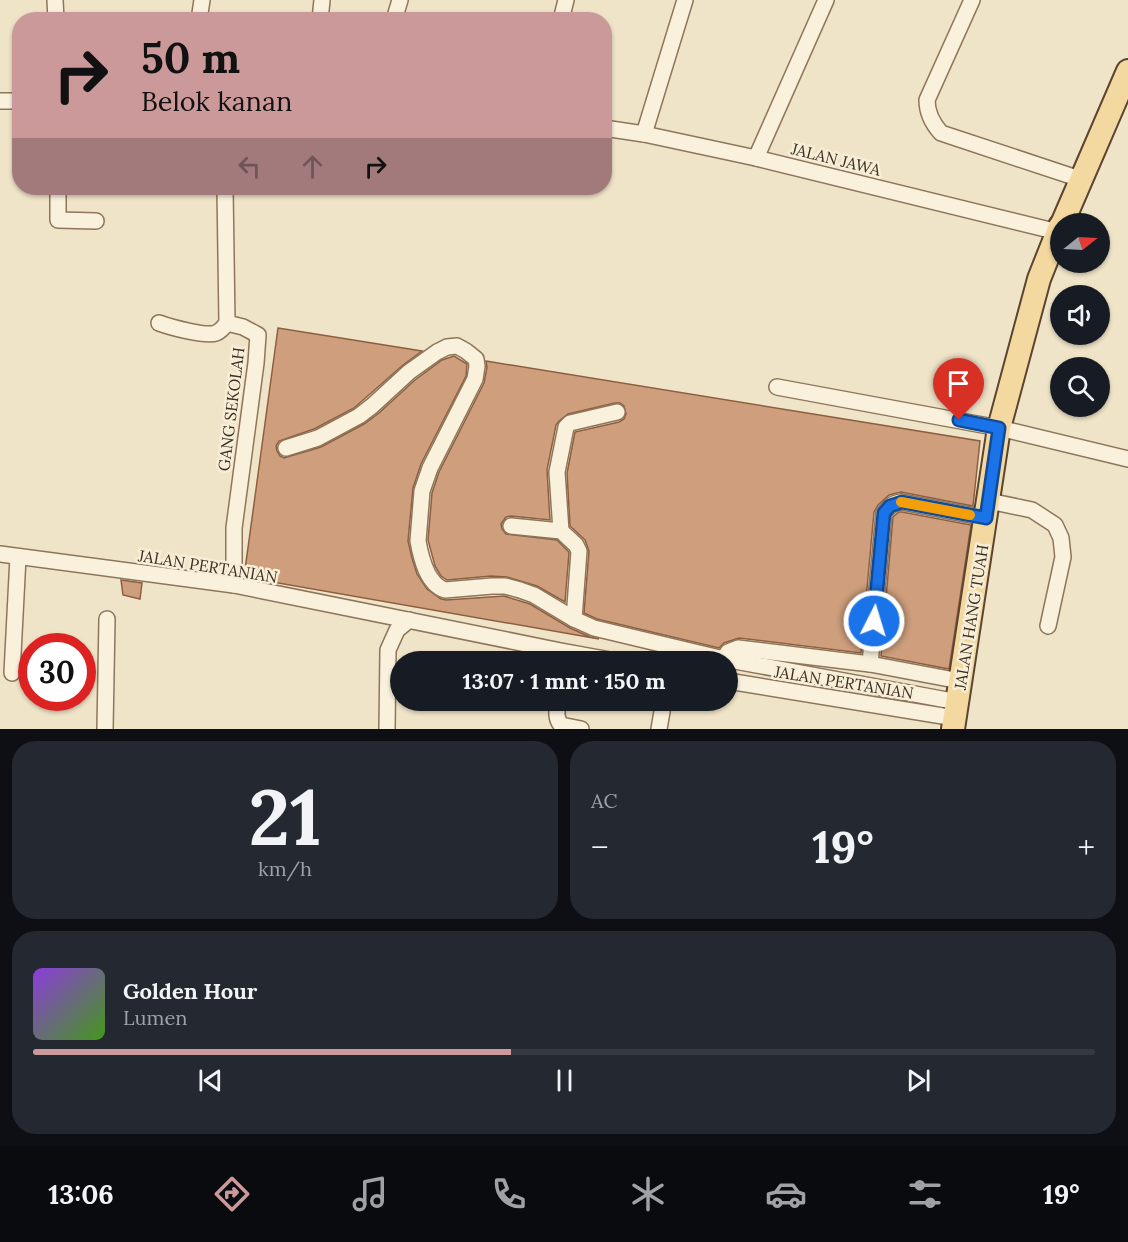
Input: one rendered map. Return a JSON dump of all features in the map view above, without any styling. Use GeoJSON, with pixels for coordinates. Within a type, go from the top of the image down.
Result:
{"type":"FeatureCollection","features":[{"type":"Feature","properties":{"kind":"main road","name":"JALAN HANG TUAH"},"geometry":{"type":"LineString","coordinates":[[1066,213],[1128,71]]}},
{"type":"Feature","properties":{"kind":"main road","name":"JALAN HANG TUAH"},"geometry":{"type":"LineString","coordinates":[[956,707],[999,428],[1039,279],[1050,252]]}},
{"type":"Feature","properties":{"kind":"street"},"geometry":{"type":"LineString","coordinates":[[644,134],[685,0]]}},
{"type":"Feature","properties":{"kind":"street"},"geometry":{"type":"LineString","coordinates":[[756,158],[826,0]]}},
{"type":"Feature","properties":{"kind":"street"},"geometry":{"type":"LineString","coordinates":[[972,0],[927,100],[927,108],[932,121],[941,133],[1080,179]]}},
{"type":"Feature","properties":{"kind":"street","name":"JALAN JAWA"},"geometry":{"type":"LineString","coordinates":[[612,129],[756,158],[1050,225]]}},
{"type":"Feature","properties":{"kind":"street"},"geometry":{"type":"LineString","coordinates":[[58,195],[58,220],[96,221]]}},
{"type":"Feature","properties":{"kind":"street","name":"GANG SEKOLAH"},"geometry":{"type":"LineString","coordinates":[[225,195],[227,323],[243,327],[258,335],[234,528],[234,585]]}},
{"type":"Feature","properties":{"kind":"street"},"geometry":{"type":"LineString","coordinates":[[159,323],[172,328],[212,334],[223,329],[227,323]]}},
{"type":"Feature","properties":{"kind":"street"},"geometry":{"type":"LineString","coordinates":[[286,448],[318,438],[359,416],[409,372],[437,352],[447,347],[457,346],[476,359],[475,379],[430,468],[422,491],[418,541],[430,578],[436,586],[446,590],[505,586],[534,595],[574,620],[594,628],[690,651]]}},
{"type":"Feature","properties":{"kind":"street"},"geometry":{"type":"LineString","coordinates":[[777,387],[999,428],[1128,459]]}},
{"type":"Feature","properties":{"kind":"street"},"geometry":{"type":"LineString","coordinates":[[561,531],[558,472],[566,427],[570,423],[618,412]]}},
{"type":"Feature","properties":{"kind":"street"},"geometry":{"type":"LineString","coordinates":[[870,664],[884,513],[890,506],[902,502],[1032,510],[1055,525],[1061,538],[1063,557],[1048,626]]}},
{"type":"Feature","properties":{"kind":"street"},"geometry":{"type":"LineString","coordinates":[[511,525],[561,531],[576,544],[579,551],[574,620]]}},
{"type":"Feature","properties":{"kind":"street","name":"JALAN PERTANIAN"},"geometry":{"type":"LineString","coordinates":[[0,554],[234,585],[409,621],[538,651]]}},
{"type":"Feature","properties":{"kind":"street"},"geometry":{"type":"LineString","coordinates":[[12,673],[18,557]]}},
{"type":"Feature","properties":{"kind":"street"},"geometry":{"type":"LineString","coordinates":[[105,729],[107,619]]}},
{"type":"Feature","properties":{"kind":"street"},"geometry":{"type":"LineString","coordinates":[[387,729],[388,650],[397,630],[409,621]]}},
{"type":"Feature","properties":{"kind":"street"},"geometry":{"type":"LineString","coordinates":[[730,651],[738,648],[870,664],[942,677],[956,707]]}},
{"type":"Feature","properties":{"kind":"street"},"geometry":{"type":"LineString","coordinates":[[738,662],[956,707]]}},
{"type":"Feature","properties":{"kind":"street","name":"JALAN PERTANIAN"},"geometry":{"type":"LineString","coordinates":[[738,682],[956,707]]}},
{"type":"Feature","properties":{"kind":"street"},"geometry":{"type":"LineString","coordinates":[[557,711],[557,717],[561,725],[581,729]]}},
{"type":"Feature","properties":{"kind":"street"},"geometry":{"type":"LineString","coordinates":[[659,729],[662,711]]}},
{"type":"Feature","properties":{"kind":"building"},"geometry":{"type":"Polygon","coordinates":[[[278,328],[422,351],[354,408],[314,429],[279,441],[276,446],[277,451],[284,458],[321,447],[364,424],[442,360],[454,356],[467,364],[466,376],[421,464],[413,488],[408,541],[417,574],[427,589],[441,599],[504,596],[530,604],[570,628],[599,639],[244,577],[278,328]]]}},
{"type":"Feature","properties":{"kind":"building"},"geometry":{"type":"Polygon","coordinates":[[[486,361],[980,441],[973,506],[901,492],[889,495],[878,505],[874,512],[861,653],[739,638],[724,643],[719,648],[597,619],[584,613],[589,551],[585,540],[570,526],[567,473],[575,432],[624,419],[626,414],[624,406],[615,403],[568,414],[556,425],[547,470],[550,520],[511,516],[506,517],[501,524],[506,534],[557,540],[568,551],[565,602],[537,586],[507,577],[447,580],[441,576],[435,566],[428,540],[432,493],[439,472],[484,383],[486,361]]]}},
{"type":"Feature","properties":{"kind":"building"},"geometry":{"type":"Polygon","coordinates":[[[899,512],[971,525],[949,669],[881,656],[893,517],[899,512]]]}},
{"type":"Feature","properties":{"kind":"building"},"geometry":{"type":"Polygon","coordinates":[[[121,580],[142,583],[140,599],[123,595],[121,580]]]}},
{"type":"Feature","properties":{"kind":"slow traffic"},"geometry":{"type":"LineString","coordinates":[[901,502],[970,515]]}},
{"type":"Feature","properties":{"kind":"route"},"geometry":{"type":"LineString","coordinates":[[874,621],[884,513],[890,506],[902,502],[986,518],[999,428],[959,420]]}}]}
